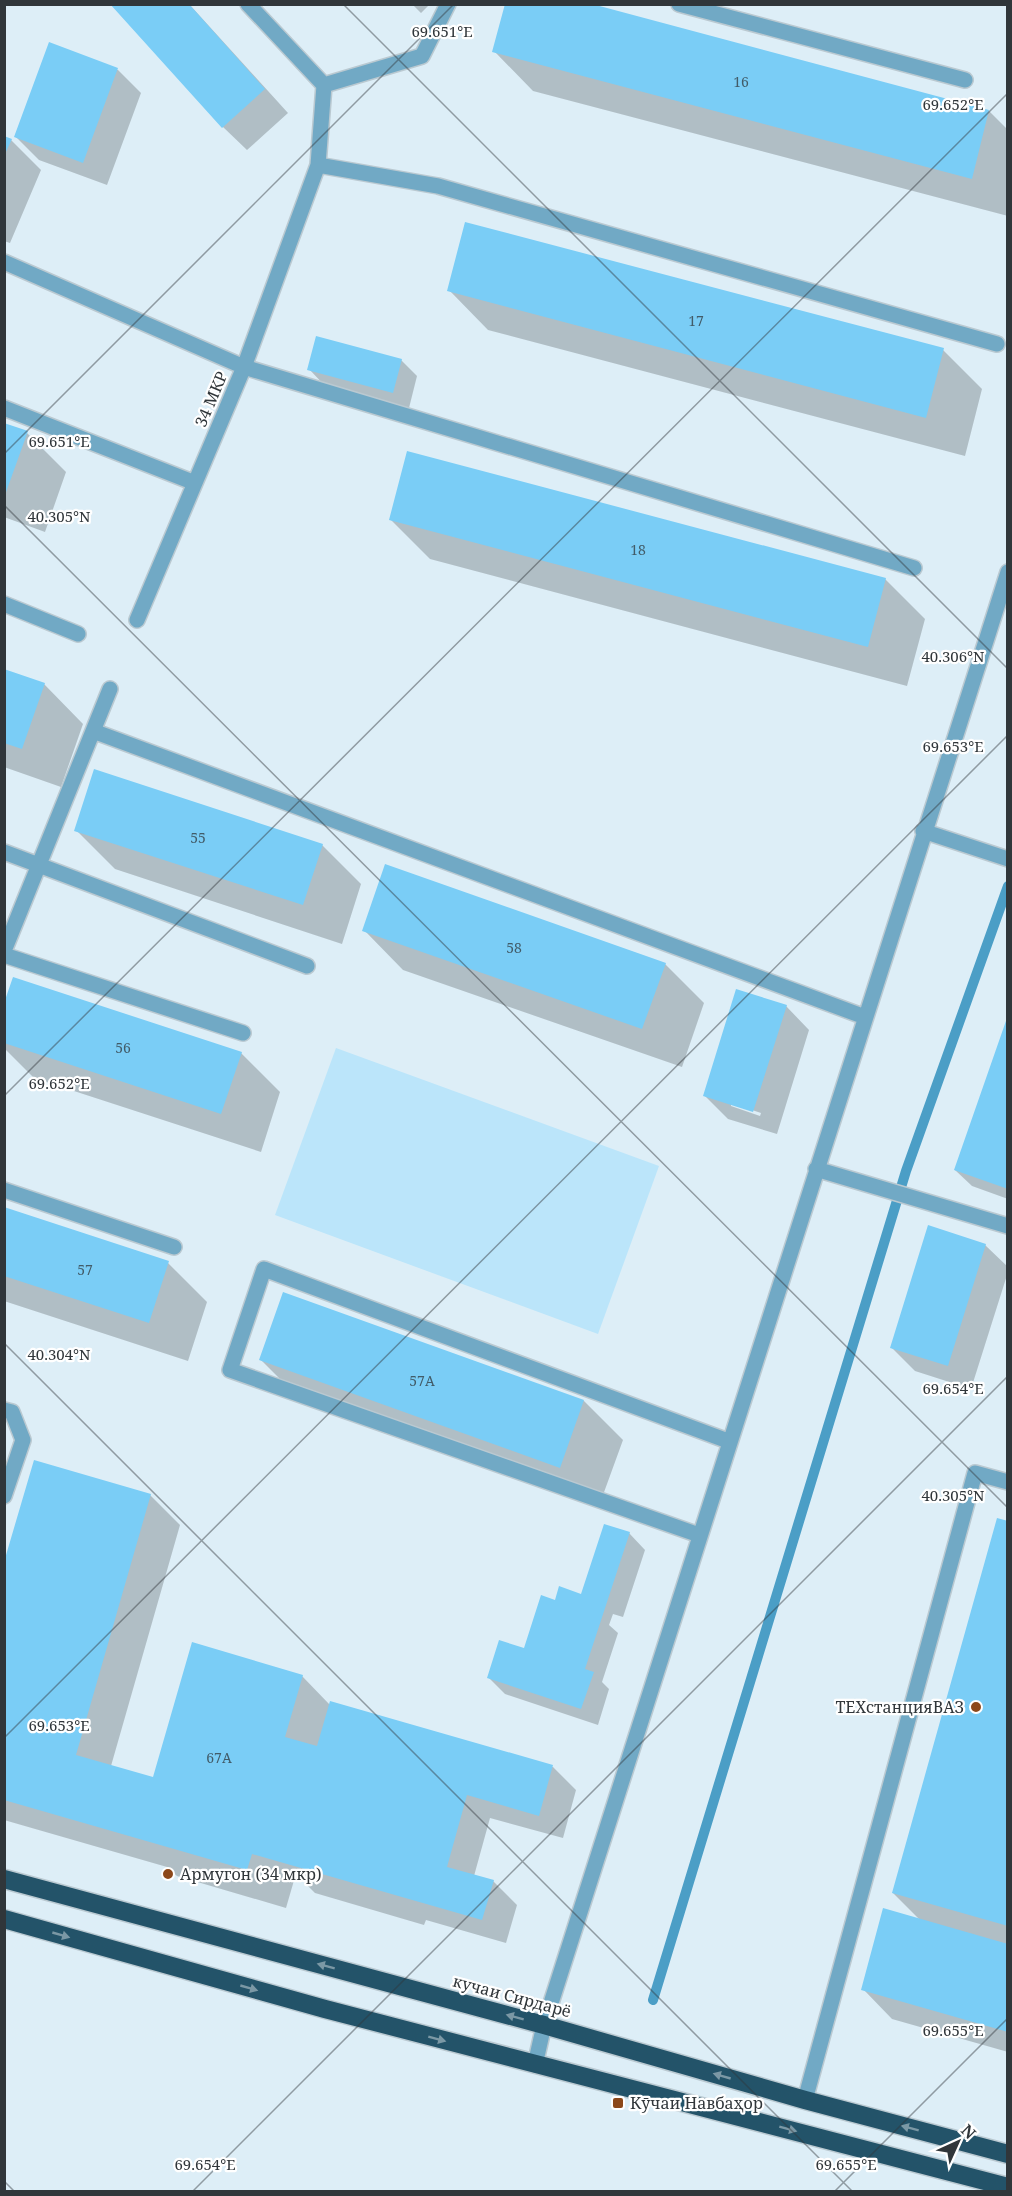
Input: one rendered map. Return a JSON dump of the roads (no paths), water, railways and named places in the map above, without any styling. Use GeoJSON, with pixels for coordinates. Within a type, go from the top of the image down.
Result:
{"type":"FeatureCollection","features":[{"type":"Feature","properties":{"kind":"highway","name":"кучаи Сирдарё"},"geometry":{"type":"LineString","coordinates":[[4,1879],[544,2025],[805,2100],[1008,2154]]}},
{"type":"Feature","properties":{"kind":"highway"},"geometry":{"type":"LineString","coordinates":[[4,1919],[535,2065],[1008,2187]]}},
{"type":"Feature","properties":{"kind":"street"},"geometry":{"type":"LineString","coordinates":[[248,4],[324,85],[318,165],[244,367],[914,568]]}},
{"type":"Feature","properties":{"kind":"street"},"geometry":{"type":"LineString","coordinates":[[324,85],[422,56],[448,4]]}},
{"type":"Feature","properties":{"kind":"street"},"geometry":{"type":"LineString","coordinates":[[679,4],[965,80]]}},
{"type":"Feature","properties":{"kind":"street"},"geometry":{"type":"LineString","coordinates":[[318,165],[438,186],[997,344]]}},
{"type":"Feature","properties":{"kind":"street","name":"34 МКР"},"geometry":{"type":"LineString","coordinates":[[4,262],[244,367],[137,620]]}},
{"type":"Feature","properties":{"kind":"street"},"geometry":{"type":"LineString","coordinates":[[4,408],[195,483]]}},
{"type":"Feature","properties":{"kind":"street"},"geometry":{"type":"LineString","coordinates":[[535,2065],[544,2025],[728,1441],[1008,572]]}},
{"type":"Feature","properties":{"kind":"street"},"geometry":{"type":"LineString","coordinates":[[4,604],[78,634]]}},
{"type":"Feature","properties":{"kind":"street"},"geometry":{"type":"LineString","coordinates":[[110,689],[4,953],[243,1034]]}},
{"type":"Feature","properties":{"kind":"street"},"geometry":{"type":"LineString","coordinates":[[93,731],[158,753],[865,1017]]}},
{"type":"Feature","properties":{"kind":"street"},"geometry":{"type":"LineString","coordinates":[[923,831],[1008,859]]}},
{"type":"Feature","properties":{"kind":"street"},"geometry":{"type":"LineString","coordinates":[[4,852],[307,966]]}},
{"type":"Feature","properties":{"kind":"street"},"geometry":{"type":"LineString","coordinates":[[816,1169],[1008,1226]]}},
{"type":"Feature","properties":{"kind":"street"},"geometry":{"type":"LineString","coordinates":[[4,1190],[174,1247]]}},
{"type":"Feature","properties":{"kind":"street"},"geometry":{"type":"LineString","coordinates":[[699,1535],[230,1370],[264,1269],[728,1441]]}},
{"type":"Feature","properties":{"kind":"street"},"geometry":{"type":"LineString","coordinates":[[4,1410],[12,1412],[22,1440],[4,1496]]}},
{"type":"Feature","properties":{"kind":"street"},"geometry":{"type":"LineString","coordinates":[[805,2100],[975,1473],[1008,1482]]}},
{"type":"Feature","properties":{"kind":"waterway"},"geometry":{"type":"LineString","coordinates":[[653,2000],[906,1171],[1008,886]]}},
{"type":"Feature","properties":{"kind":"place","name":"ТЕХстанцияВАЗ"},"geometry":{"type":"Point","coordinates":[976,1707]}},
{"type":"Feature","properties":{"kind":"place","name":"Армугон (34 мкр)"},"geometry":{"type":"Point","coordinates":[168,1874]}},
{"type":"Feature","properties":{"kind":"place","name":"Кӯчаи Навбаҳор"},"geometry":{"type":"Point","coordinates":[618,2103]}}]}
